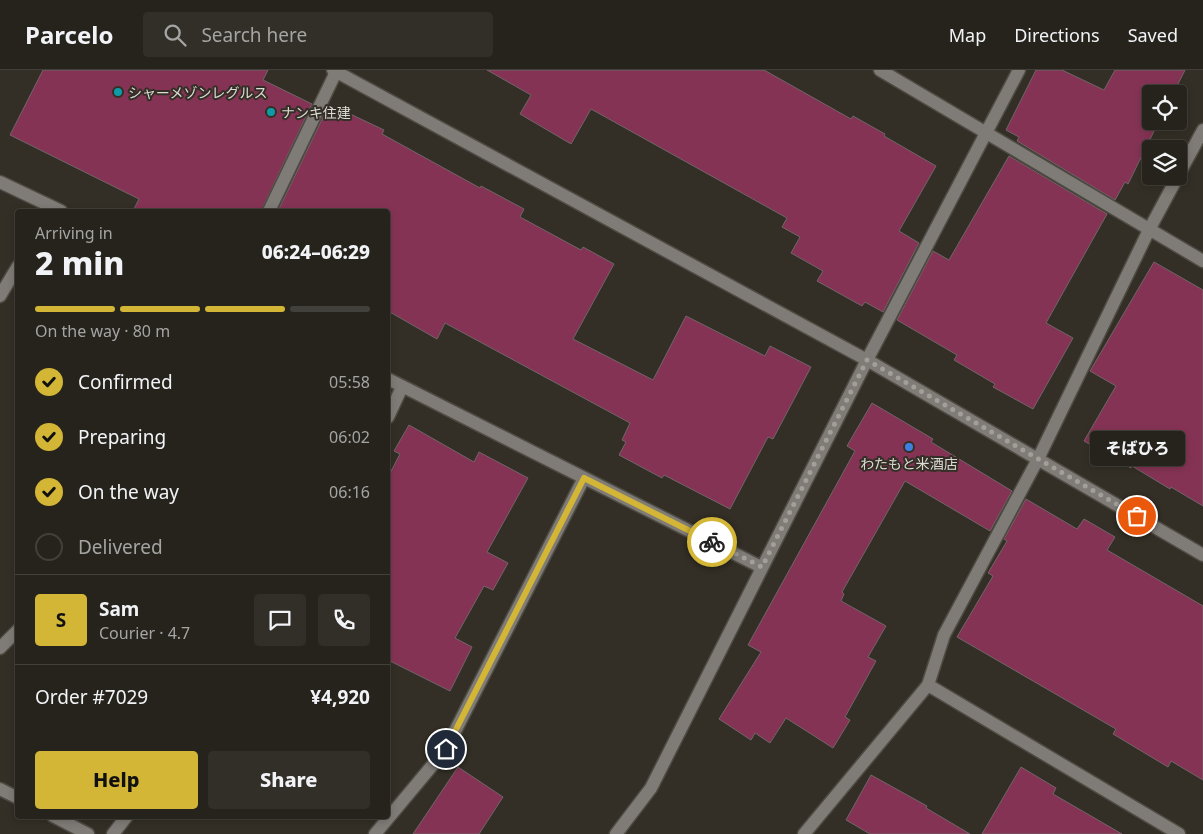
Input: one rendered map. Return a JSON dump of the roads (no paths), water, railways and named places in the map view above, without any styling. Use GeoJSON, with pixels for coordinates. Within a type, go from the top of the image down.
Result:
{"type":"FeatureCollection","features":[{"type":"Feature","properties":{"kind":"street"},"geometry":{"type":"LineString","coordinates":[[880,70],[985,134],[1203,261]]}},
{"type":"Feature","properties":{"kind":"street"},"geometry":{"type":"LineString","coordinates":[[616,834],[651,788],[867,360],[1018,70]]}},
{"type":"Feature","properties":{"kind":"street"},"geometry":{"type":"LineString","coordinates":[[270,209],[335,71],[867,360],[1203,555]]}},
{"type":"Feature","properties":{"kind":"street"},"geometry":{"type":"LineString","coordinates":[[1187,159],[1203,130]]}},
{"type":"Feature","properties":{"kind":"street"},"geometry":{"type":"LineString","coordinates":[[0,182],[53,209]]}},
{"type":"Feature","properties":{"kind":"street"},"geometry":{"type":"LineString","coordinates":[[804,834],[928,685],[944,635],[1038,459],[1173,185]]}},
{"type":"Feature","properties":{"kind":"street"},"geometry":{"type":"LineString","coordinates":[[0,296],[15,271]]}},
{"type":"Feature","properties":{"kind":"street"},"geometry":{"type":"LineString","coordinates":[[390,380],[762,567]]}},
{"type":"Feature","properties":{"kind":"street"},"geometry":{"type":"LineString","coordinates":[[390,412],[402,387]]}},
{"type":"Feature","properties":{"kind":"street"},"geometry":{"type":"LineString","coordinates":[[390,816],[446,749],[584,478]]}},
{"type":"Feature","properties":{"kind":"street"},"geometry":{"type":"LineString","coordinates":[[0,648],[15,633]]}},
{"type":"Feature","properties":{"kind":"street"},"geometry":{"type":"LineString","coordinates":[[928,685],[1180,834]]}},
{"type":"Feature","properties":{"kind":"street"},"geometry":{"type":"LineString","coordinates":[[0,789],[15,796]]}},
{"type":"Feature","properties":{"kind":"street"},"geometry":{"type":"LineString","coordinates":[[59,819],[88,834]]}},
{"type":"Feature","properties":{"kind":"street"},"geometry":{"type":"LineString","coordinates":[[113,834],[125,819]]}},
{"type":"Feature","properties":{"kind":"street"},"geometry":{"type":"LineString","coordinates":[[375,834],[388,819]]}},
{"type":"Feature","properties":{"kind":"place","name":"シャーメゾンレグルス"},"geometry":{"type":"Point","coordinates":[118,92]}},
{"type":"Feature","properties":{"kind":"place","name":"ナンキ住建"},"geometry":{"type":"Point","coordinates":[271,112]}},
{"type":"Feature","properties":{"kind":"place","name":"わたもと米酒店"},"geometry":{"type":"Point","coordinates":[909,447]}},
{"type":"Feature","properties":{"kind":"place","name":"そばひろ"},"geometry":{"type":"Point","coordinates":[1137,516]}}]}
